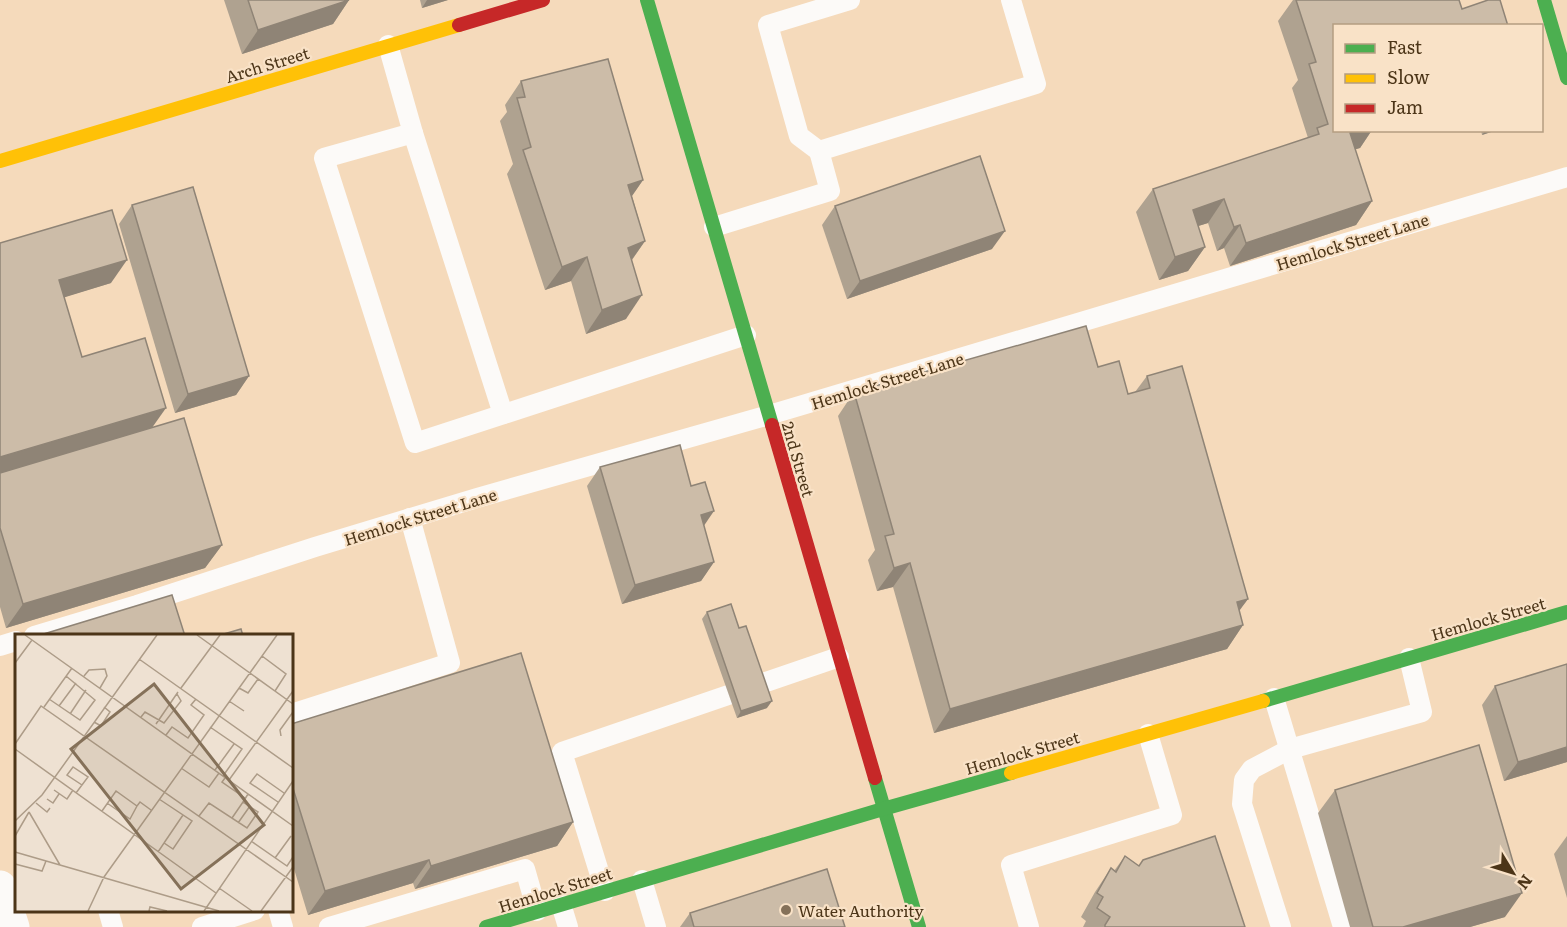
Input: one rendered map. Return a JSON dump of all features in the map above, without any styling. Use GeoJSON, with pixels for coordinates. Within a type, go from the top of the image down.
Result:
{"type":"FeatureCollection","features":[{"type":"Feature","properties":{"kind":"street","name":"Arch Street"},"geometry":{"type":"LineString","coordinates":[[0,161],[543,0]]}},
{"type":"Feature","properties":{"kind":"street","name":"2nd Street"},"geometry":{"type":"LineString","coordinates":[[647,0],[919,927]]}},
{"type":"Feature","properties":{"kind":"street"},"geometry":{"type":"LineString","coordinates":[[1544,0],[1567,78]]}},
{"type":"Feature","properties":{"kind":"street","name":"Hemlock Street"},"geometry":{"type":"LineString","coordinates":[[496,926],[537,911],[883,809],[1567,612]]}},
{"type":"Feature","properties":{"kind":"street"},"geometry":{"type":"LineString","coordinates":[[0,887],[13,927]]}},
{"type":"Feature","properties":{"kind":"lane"},"geometry":{"type":"LineString","coordinates":[[714,227],[830,191],[819,151],[799,136],[768,25],[850,0]]}},
{"type":"Feature","properties":{"kind":"lane"},"geometry":{"type":"LineString","coordinates":[[819,151],[1036,84],[1011,0]]}},
{"type":"Feature","properties":{"kind":"lane"},"geometry":{"type":"LineString","coordinates":[[388,45],[413,133],[503,414]]}},
{"type":"Feature","properties":{"kind":"lane"},"geometry":{"type":"LineString","coordinates":[[413,133],[324,158],[416,442],[746,335]]}},
{"type":"Feature","properties":{"kind":"lane","name":"Hemlock Street Lane"},"geometry":{"type":"LineString","coordinates":[[41,634],[410,518],[769,415],[1567,177]]}},
{"type":"Feature","properties":{"kind":"lane"},"geometry":{"type":"LineString","coordinates":[[292,714],[450,663],[410,518]]}},
{"type":"Feature","properties":{"kind":"lane"},"geometry":{"type":"LineString","coordinates":[[0,646],[15,641]]}},
{"type":"Feature","properties":{"kind":"lane"},"geometry":{"type":"LineString","coordinates":[[605,891],[562,752],[839,657]]}},
{"type":"Feature","properties":{"kind":"lane"},"geometry":{"type":"LineString","coordinates":[[1281,927],[1242,804],[1244,780],[1252,769],[1290,749],[1422,712],[1409,658]]}},
{"type":"Feature","properties":{"kind":"lane"},"geometry":{"type":"LineString","coordinates":[[1274,698],[1343,927]]}},
{"type":"Feature","properties":{"kind":"lane"},"geometry":{"type":"LineString","coordinates":[[1029,927],[1011,865],[1173,815],[1148,734]]}},
{"type":"Feature","properties":{"kind":"lane"},"geometry":{"type":"LineString","coordinates":[[329,927],[525,869],[537,911]]}},
{"type":"Feature","properties":{"kind":"lane"},"geometry":{"type":"LineString","coordinates":[[642,880],[656,927]]}},
{"type":"Feature","properties":{"kind":"lane"},"geometry":{"type":"LineString","coordinates":[[561,904],[568,927]]}},
{"type":"Feature","properties":{"kind":"lane"},"geometry":{"type":"LineString","coordinates":[[109,912],[113,927]]}},
{"type":"Feature","properties":{"kind":"lane"},"geometry":{"type":"LineString","coordinates":[[203,921],[246,912]]}},
{"type":"Feature","properties":{"kind":"lane"},"geometry":{"type":"LineString","coordinates":[[279,912],[283,927]]}},
{"type":"Feature","properties":{"kind":"shaded area"},"geometry":{"type":"Polygon","coordinates":[[[0,0],[1567,0],[1567,927],[0,927],[0,0]]]}},
{"type":"Feature","properties":{"kind":"building"},"geometry":{"type":"Polygon","coordinates":[[[248,0],[349,0],[258,30],[248,0]]]}},
{"type":"Feature","properties":{"kind":"building"},"geometry":{"type":"Polygon","coordinates":[[[1296,0],[1459,0],[1462,9],[1488,0],[1500,0],[1507,24],[1333,24],[1333,132],[1352,132],[1350,133],[1372,201],[1246,243],[1240,225],[1234,227],[1224,199],[1193,210],[1205,247],[1175,257],[1153,189],[1319,134],[1317,128],[1328,124],[1309,64],[1316,62],[1296,0]]]}},
{"type":"Feature","properties":{"kind":"building"},"geometry":{"type":"Polygon","coordinates":[[[608,59],[643,180],[628,185],[645,241],[628,248],[642,295],[602,310],[587,257],[562,267],[523,150],[531,147],[517,98],[525,97],[521,81],[608,59]]]}},
{"type":"Feature","properties":{"kind":"building"},"geometry":{"type":"Polygon","coordinates":[[[980,156],[1005,231],[860,281],[835,206],[980,156]]]}},
{"type":"Feature","properties":{"kind":"building"},"geometry":{"type":"Polygon","coordinates":[[[193,187],[249,376],[188,394],[132,205],[193,187]]]}},
{"type":"Feature","properties":{"kind":"building"},"geometry":{"type":"Polygon","coordinates":[[[112,210],[127,260],[59,280],[82,357],[145,338],[166,408],[0,457],[0,243],[112,210]]]}},
{"type":"Feature","properties":{"kind":"building"},"geometry":{"type":"Polygon","coordinates":[[[1086,326],[1098,367],[1119,361],[1128,394],[1150,388],[1147,376],[1182,366],[1248,599],[1237,602],[1243,625],[950,709],[910,563],[894,568],[885,536],[894,534],[854,392],[1086,326]]]}},
{"type":"Feature","properties":{"kind":"building"},"geometry":{"type":"Polygon","coordinates":[[[184,418],[222,545],[23,604],[0,528],[0,473],[184,418]]]}},
{"type":"Feature","properties":{"kind":"building"},"geometry":{"type":"Polygon","coordinates":[[[680,445],[691,486],[705,482],[714,511],[701,515],[714,562],[635,585],[600,467],[680,445]]]}},
{"type":"Feature","properties":{"kind":"building"},"geometry":{"type":"Polygon","coordinates":[[[172,595],[184,634],[44,634],[172,595]]]}},
{"type":"Feature","properties":{"kind":"building"},"geometry":{"type":"Polygon","coordinates":[[[731,604],[739,628],[746,626],[772,701],[741,711],[707,612],[731,604]]]}},
{"type":"Feature","properties":{"kind":"building"},"geometry":{"type":"Polygon","coordinates":[[[241,629],[242,634],[224,634],[241,629]]]}},
{"type":"Feature","properties":{"kind":"building"},"geometry":{"type":"Polygon","coordinates":[[[521,653],[573,822],[431,866],[429,860],[325,891],[292,785],[292,724],[521,653]]]}},
{"type":"Feature","properties":{"kind":"building"},"geometry":{"type":"Polygon","coordinates":[[[1567,664],[1567,747],[1518,762],[1495,686],[1567,664]]]}},
{"type":"Feature","properties":{"kind":"building"},"geometry":{"type":"Polygon","coordinates":[[[1479,745],[1522,893],[1403,927],[1373,927],[1335,790],[1479,745]]]}},
{"type":"Feature","properties":{"kind":"building"},"geometry":{"type":"Polygon","coordinates":[[[1215,836],[1245,927],[1105,927],[1110,917],[1097,908],[1103,897],[1097,893],[1111,868],[1116,872],[1125,856],[1139,866],[1143,860],[1215,836]]]}},
{"type":"Feature","properties":{"kind":"building"},"geometry":{"type":"Polygon","coordinates":[[[827,869],[845,927],[694,927],[690,913],[827,869]]]}},
{"type":"Feature","properties":{"kind":"traffic: fast"},"geometry":{"type":"LineString","coordinates":[[647,0],[772,425]]}},
{"type":"Feature","properties":{"kind":"traffic: fast"},"geometry":{"type":"LineString","coordinates":[[1544,0],[1567,78]]}},
{"type":"Feature","properties":{"kind":"traffic: fast"},"geometry":{"type":"LineString","coordinates":[[1263,701],[1567,612]]}},
{"type":"Feature","properties":{"kind":"traffic: fast"},"geometry":{"type":"LineString","coordinates":[[486,927],[1011,773]]}},
{"type":"Feature","properties":{"kind":"traffic: fast"},"geometry":{"type":"LineString","coordinates":[[875,778],[919,927]]}},
{"type":"Feature","properties":{"kind":"traffic: slow"},"geometry":{"type":"LineString","coordinates":[[0,161],[459,25]]}},
{"type":"Feature","properties":{"kind":"traffic: slow"},"geometry":{"type":"LineString","coordinates":[[1011,773],[1263,701]]}},
{"type":"Feature","properties":{"kind":"traffic: jam"},"geometry":{"type":"LineString","coordinates":[[459,25],[543,0]]}},
{"type":"Feature","properties":{"kind":"traffic: jam"},"geometry":{"type":"LineString","coordinates":[[772,425],[875,778]]}},
{"type":"Feature","properties":{"kind":"place","name":"Water Authority"},"geometry":{"type":"Point","coordinates":[786,910]}}]}
